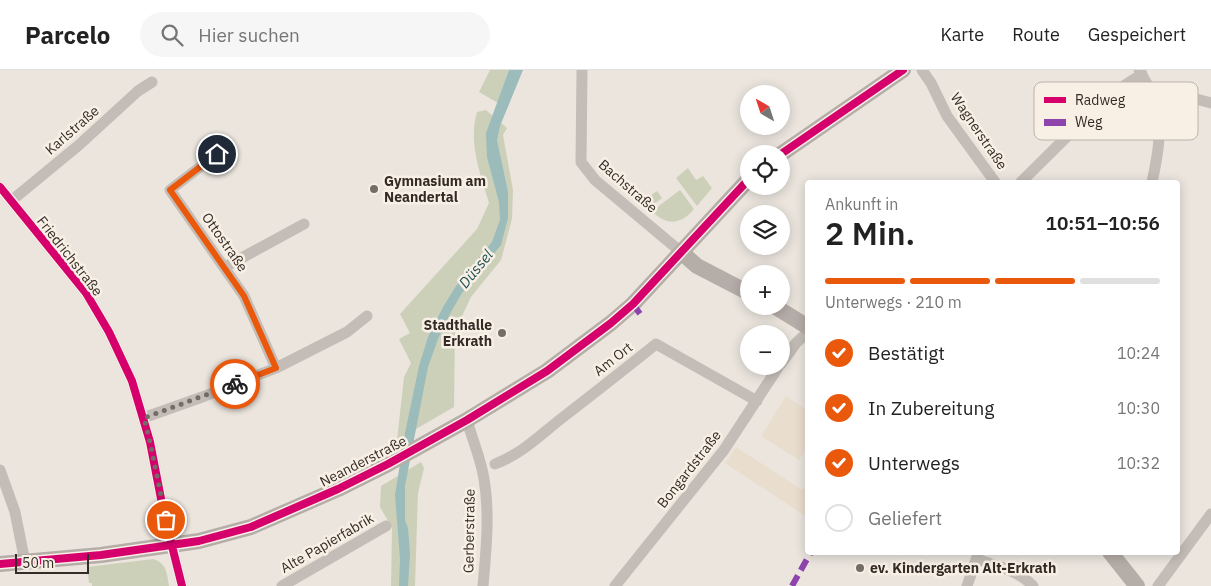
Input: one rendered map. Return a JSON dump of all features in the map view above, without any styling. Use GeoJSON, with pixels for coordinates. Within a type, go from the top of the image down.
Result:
{"type":"FeatureCollection","features":[{"type":"Feature","properties":{"kind":"main road"},"geometry":{"type":"LineString","coordinates":[[790,148],[903,70]]}},
{"type":"Feature","properties":{"kind":"main road","name":"Neanderstraße"},"geometry":{"type":"LineString","coordinates":[[0,564],[97,556],[199,541],[251,527],[338,489],[388,464],[547,371],[611,323],[633,304],[740,189]]}},
{"type":"Feature","properties":{"kind":"main road"},"geometry":{"type":"LineString","coordinates":[[681,252],[696,266],[740,288]]}},
{"type":"Feature","properties":{"kind":"main road"},"geometry":{"type":"LineString","coordinates":[[787,315],[805,327]]}},
{"type":"Feature","properties":{"kind":"main road"},"geometry":{"type":"LineString","coordinates":[[1112,555],[1137,586]]}},
{"type":"Feature","properties":{"kind":"street","name":"Bachstraße"},"geometry":{"type":"LineString","coordinates":[[582,70],[581,162],[595,180],[681,252]]}},
{"type":"Feature","properties":{"kind":"street","name":"Wagnerstraße"},"geometry":{"type":"LineString","coordinates":[[922,70],[931,83],[947,116],[994,180]]}},
{"type":"Feature","properties":{"kind":"street"},"geometry":{"type":"LineString","coordinates":[[1127,82],[1141,72]]}},
{"type":"Feature","properties":{"kind":"street","name":"Karlstraße"},"geometry":{"type":"LineString","coordinates":[[11,201],[138,91],[152,82]]}},
{"type":"Feature","properties":{"kind":"street"},"geometry":{"type":"LineString","coordinates":[[1198,99],[1211,103]]}},
{"type":"Feature","properties":{"kind":"street"},"geometry":{"type":"LineString","coordinates":[[1023,180],[1063,140]]}},
{"type":"Feature","properties":{"kind":"street"},"geometry":{"type":"LineString","coordinates":[[1152,180],[1159,140]]}},
{"type":"Feature","properties":{"kind":"street","name":"Ottostraße"},"geometry":{"type":"LineString","coordinates":[[217,154],[170,190],[244,296],[276,368]]}},
{"type":"Feature","properties":{"kind":"street","name":"Friedrichstraße"},"geometry":{"type":"LineString","coordinates":[[0,187],[86,293],[109,332],[132,381],[150,442],[164,514],[182,586]]}},
{"type":"Feature","properties":{"kind":"street"},"geometry":{"type":"LineString","coordinates":[[225,267],[304,224]]}},
{"type":"Feature","properties":{"kind":"street"},"geometry":{"type":"LineString","coordinates":[[144,418],[276,368],[347,332],[367,316]]}},
{"type":"Feature","properties":{"kind":"street","name":"Bongardstraße"},"geometry":{"type":"LineString","coordinates":[[790,351],[805,330]]}},
{"type":"Feature","properties":{"kind":"street","name":"Am Ort"},"geometry":{"type":"LineString","coordinates":[[495,464],[511,458],[532,445],[552,426],[656,344],[757,401]]}},
{"type":"Feature","properties":{"kind":"street","name":"Bongardstraße"},"geometry":{"type":"LineString","coordinates":[[615,586],[721,455],[774,375]]}},
{"type":"Feature","properties":{"kind":"street","name":"Gerberstraße"},"geometry":{"type":"LineString","coordinates":[[466,420],[484,477],[487,501],[486,556],[483,586]]}},
{"type":"Feature","properties":{"kind":"street"},"geometry":{"type":"LineString","coordinates":[[0,470],[15,512],[25,562]]}},
{"type":"Feature","properties":{"kind":"street"},"geometry":{"type":"LineString","coordinates":[[1158,586],[1211,514]]}},
{"type":"Feature","properties":{"kind":"street","name":"Alte Papierfabrik"},"geometry":{"type":"LineString","coordinates":[[282,586],[386,526]]}},
{"type":"Feature","properties":{"kind":"street"},"geometry":{"type":"LineString","coordinates":[[967,586],[978,556],[1018,574],[1033,586]]}},
{"type":"Feature","properties":{"kind":"green space"},"geometry":{"type":"Polygon","coordinates":[[[490,70],[509,70],[498,103],[479,92],[490,70]]]}},
{"type":"Feature","properties":{"kind":"green space"},"geometry":{"type":"Polygon","coordinates":[[[486,110],[507,128],[503,135],[513,190],[512,219],[501,260],[471,297],[455,331],[454,407],[397,440],[404,377],[411,363],[399,339],[410,333],[400,314],[477,229],[489,203],[474,147],[477,112],[486,110]]]}},
{"type":"Feature","properties":{"kind":"green space"},"geometry":{"type":"Polygon","coordinates":[[[688,168],[696,180],[703,176],[712,188],[697,206],[676,178],[688,168]]]}},
{"type":"Feature","properties":{"kind":"green space"},"geometry":{"type":"Polygon","coordinates":[[[680,190],[694,209],[684,218],[679,221],[668,221],[657,216],[652,211],[680,190]]]}},
{"type":"Feature","properties":{"kind":"green space"},"geometry":{"type":"Polygon","coordinates":[[[657,191],[662,198],[648,209],[640,203],[657,191]]]}},
{"type":"Feature","properties":{"kind":"green space"},"geometry":{"type":"Polygon","coordinates":[[[421,462],[424,468],[418,493],[415,586],[391,586],[392,528],[380,507],[381,486],[421,462]]]}},
{"type":"Feature","properties":{"kind":"green space"},"geometry":{"type":"Polygon","coordinates":[[[153,559],[164,566],[169,586],[92,586],[92,583],[89,583],[87,567],[153,559]]]}},
{"type":"Feature","properties":{"kind":"shaded area"},"geometry":{"type":"Polygon","coordinates":[[[786,396],[805,409],[805,450],[799,460],[761,436],[786,396]]]}},
{"type":"Feature","properties":{"kind":"shaded area"},"geometry":{"type":"Polygon","coordinates":[[[736,447],[801,489],[805,489],[805,516],[725,463],[736,447]]]}},
{"type":"Feature","properties":{"kind":"water","name":"Düssel"},"geometry":{"type":"Polygon","coordinates":[[[509,70],[523,70],[500,126],[497,140],[508,192],[508,218],[501,245],[462,293],[438,339],[428,367],[405,486],[405,520],[408,528],[410,554],[408,586],[399,586],[400,559],[395,495],[405,433],[419,366],[428,337],[443,307],[456,286],[492,242],[500,220],[499,202],[487,157],[486,133],[509,70]]]}},
{"type":"Feature","properties":{"kind":"marked path"},"geometry":{"type":"LineString","coordinates":[[633,304],[640,314]]}},
{"type":"Feature","properties":{"kind":"marked path"},"geometry":{"type":"LineString","coordinates":[[792,586],[809,555]]}},
{"type":"Feature","properties":{"kind":"cycle path"},"geometry":{"type":"LineString","coordinates":[[790,148],[903,70]]}},
{"type":"Feature","properties":{"kind":"cycle path"},"geometry":{"type":"LineString","coordinates":[[0,187],[86,293],[109,332],[132,381],[150,442],[164,514],[182,586]]}},
{"type":"Feature","properties":{"kind":"cycle path"},"geometry":{"type":"LineString","coordinates":[[0,564],[101,555],[199,541],[251,527],[338,489],[388,464],[467,420],[547,371],[611,323],[633,304],[740,189]]}},
{"type":"Feature","properties":{"kind":"way so far"},"geometry":{"type":"LineString","coordinates":[[166,520],[144,418],[235,384]]}},
{"type":"Feature","properties":{"kind":"place","name":"Gymnasium am Neandertal"},"geometry":{"type":"Point","coordinates":[374,189]}},
{"type":"Feature","properties":{"kind":"place","name":"Stadthalle Erkrath"},"geometry":{"type":"Point","coordinates":[502,333]}},
{"type":"Feature","properties":{"kind":"place","name":"ev. Kindergarten Alt-Erkrath"},"geometry":{"type":"Point","coordinates":[860,568]}},
{"type":"Feature","properties":{"kind":"route"},"geometry":{"type":"LineString","coordinates":[[217,154],[170,190],[244,296],[276,368],[235,384]]}}]}
